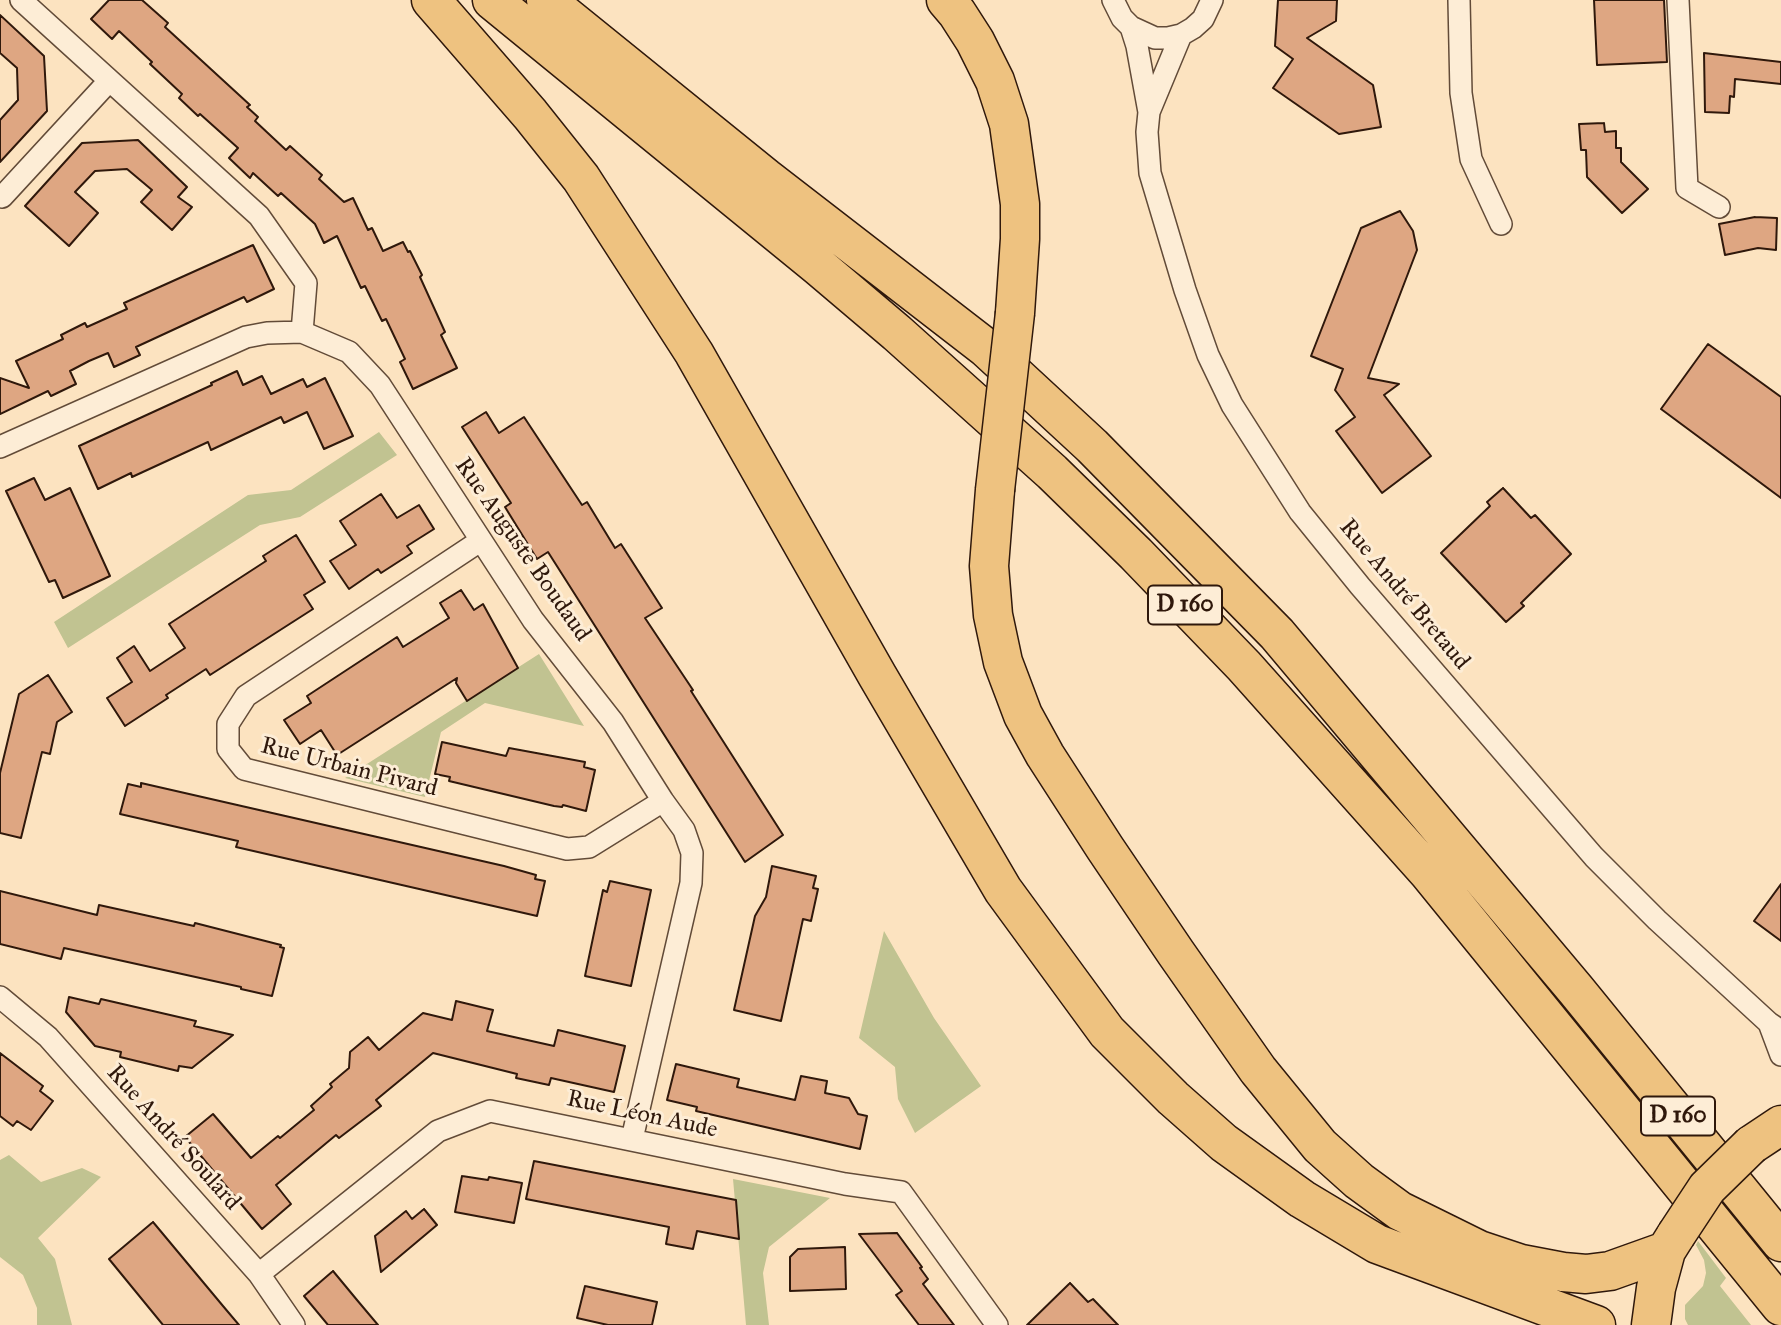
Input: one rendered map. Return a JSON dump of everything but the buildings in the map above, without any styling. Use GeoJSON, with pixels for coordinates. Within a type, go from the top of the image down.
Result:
{"type":"FeatureCollection","features":[{"type":"Feature","properties":{"kind":"highway"},"geometry":{"type":"LineString","coordinates":[[431,0],[530,114],[581,178],[694,354],[1003,890],[1107,1032],[1172,1098],[1224,1143],[1302,1199],[1345,1225],[1377,1244],[1596,1325]]}},
{"type":"Feature","properties":{"kind":"highway","name":"D 160"},"geometry":{"type":"LineString","coordinates":[[492,0],[897,333],[1042,463],[1136,554],[1253,676],[1428,872],[1781,1306]]}},
{"type":"Feature","properties":{"kind":"highway","name":"D 160"},"geometry":{"type":"LineString","coordinates":[[546,0],[766,178],[986,348],[1039,395],[1148,502],[1278,634],[1576,989],[1781,1242]]}},
{"type":"Feature","properties":{"kind":"highway"},"geometry":{"type":"LineString","coordinates":[[946,0],[975,41],[995,81],[1009,124],[1020,204],[1015,313],[989,566],[993,615],[1003,663],[1023,715],[1045,755],[1176,953],[1258,1070],[1320,1146],[1360,1181],[1400,1211],[1479,1250],[1521,1264],[1586,1274],[1610,1271],[1671,1243]]}},
{"type":"Feature","properties":{"kind":"highway"},"geometry":{"type":"LineString","coordinates":[[1651,1325],[1656,1288],[1671,1243],[1707,1188],[1772,1127]]}},
{"type":"Feature","properties":{"kind":"street"},"geometry":{"type":"LineString","coordinates":[[21,0],[259,216],[306,284],[302,332]]}},
{"type":"Feature","properties":{"kind":"street","name":"Rue André Bretaud"},"geometry":{"type":"LineString","coordinates":[[1113,0],[1122,18],[1131,27],[1137,46],[1149,112],[1147,132],[1150,173],[1185,290],[1208,355],[1232,405],[1300,512],[1360,586],[1594,857],[1657,920],[1775,1027],[1781,1055]]}},
{"type":"Feature","properties":{"kind":"street"},"geometry":{"type":"LineString","coordinates":[[1131,27],[1155,38],[1181,35],[1203,19],[1212,0]]}},
{"type":"Feature","properties":{"kind":"street"},"geometry":{"type":"LineString","coordinates":[[1459,0],[1461,93],[1471,159],[1501,224]]}},
{"type":"Feature","properties":{"kind":"street"},"geometry":{"type":"LineString","coordinates":[[1678,0],[1687,188],[1719,206]]}},
{"type":"Feature","properties":{"kind":"street","name":"Rue André Bretaud"},"geometry":{"type":"LineString","coordinates":[[1149,112],[1181,35]]}},
{"type":"Feature","properties":{"kind":"street"},"geometry":{"type":"LineString","coordinates":[[2,197],[109,81]]}},
{"type":"Feature","properties":{"kind":"street","name":"Rue Auguste Boudaud"},"geometry":{"type":"LineString","coordinates":[[0,447],[246,337],[267,333],[302,332],[349,352],[380,385],[533,620],[613,722],[684,830],[692,853],[691,883],[632,1139]]}},
{"type":"Feature","properties":{"kind":"street","name":"Rue Urbain Pivard"},"geometry":{"type":"LineString","coordinates":[[480,541],[246,696],[228,724],[228,749],[244,769],[567,849],[589,847],[663,801]]}},
{"type":"Feature","properties":{"kind":"street","name":"Rue André Soulard"},"geometry":{"type":"LineString","coordinates":[[0,997],[48,1037],[259,1274],[294,1325]]}},
{"type":"Feature","properties":{"kind":"street","name":"Rue Léon Aude"},"geometry":{"type":"LineString","coordinates":[[259,1274],[438,1131],[490,1111],[845,1184],[901,1192],[997,1325]]}},
{"type":"Feature","properties":{"kind":"green space"},"geometry":{"type":"Polygon","coordinates":[[[379,432],[397,455],[300,517],[260,525],[68,648],[54,622],[248,495],[291,490],[379,432]]]}},
{"type":"Feature","properties":{"kind":"green space"},"geometry":{"type":"Polygon","coordinates":[[[539,654],[584,726],[485,703],[441,732],[425,797],[345,778],[539,654]]]}},
{"type":"Feature","properties":{"kind":"green space"},"geometry":{"type":"Polygon","coordinates":[[[884,931],[934,1018],[981,1086],[915,1133],[898,1099],[895,1067],[859,1038],[884,931]]]}},
{"type":"Feature","properties":{"kind":"green space"},"geometry":{"type":"Polygon","coordinates":[[[9,1155],[41,1182],[82,1168],[101,1177],[38,1238],[55,1259],[72,1325],[37,1325],[37,1308],[23,1275],[0,1257],[0,1160],[9,1155]]]}},
{"type":"Feature","properties":{"kind":"green space"},"geometry":{"type":"Polygon","coordinates":[[[733,1179],[830,1198],[769,1247],[763,1273],[769,1325],[746,1325],[733,1179]]]}},
{"type":"Feature","properties":{"kind":"green space"},"geometry":{"type":"Polygon","coordinates":[[[1698,1241],[1726,1278],[1720,1286],[1751,1325],[1688,1325],[1685,1305],[1703,1286],[1706,1273],[1704,1260],[1696,1245],[1698,1241]]]}}]}
